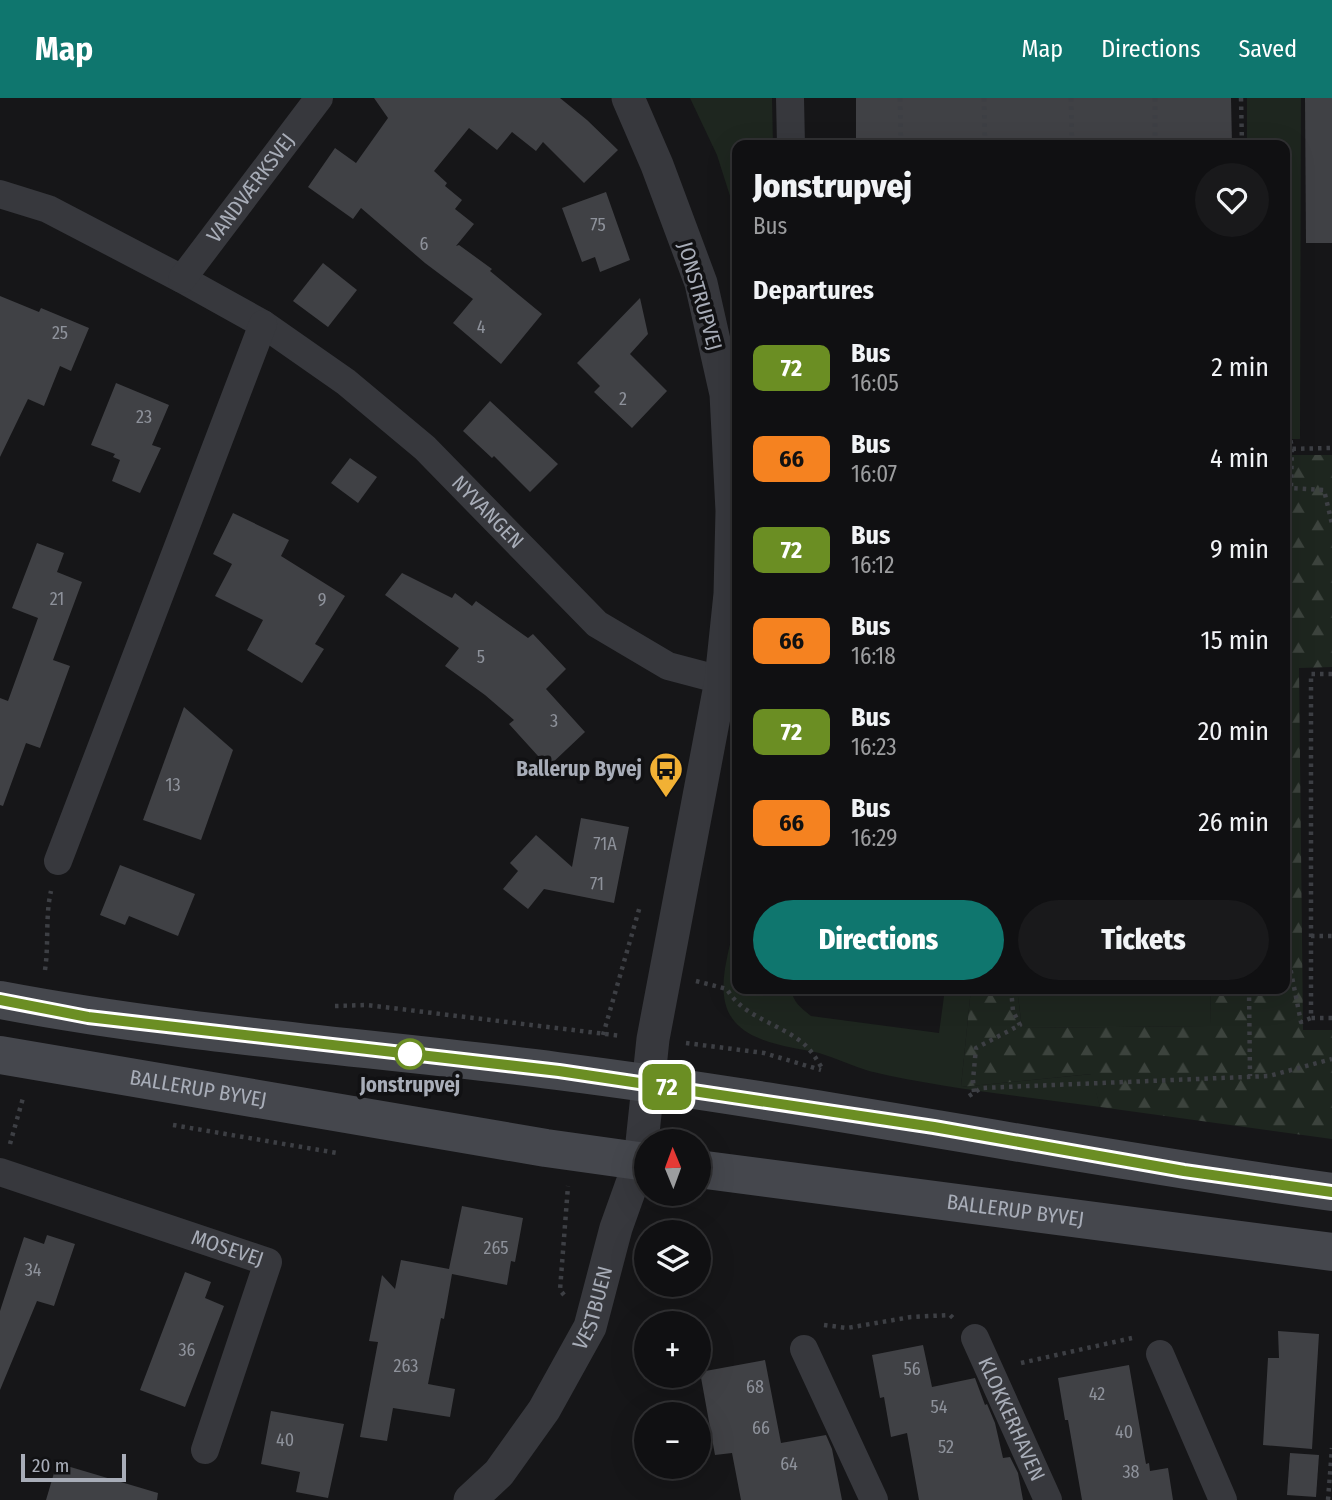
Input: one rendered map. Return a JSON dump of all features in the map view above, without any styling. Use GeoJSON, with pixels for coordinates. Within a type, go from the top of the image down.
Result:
{"type":"FeatureCollection","features":[{"type":"Feature","properties":{"kind":"main road"},"geometry":{"type":"LineString","coordinates":[[0,1000],[88,1017],[545,1069],[934,1127],[1184,1171],[1332,1192]]}},
{"type":"Feature","properties":{"kind":"main road","name":"BALLERUP BYVEJ"},"geometry":{"type":"LineString","coordinates":[[0,1055],[546,1148],[634,1160]]}},
{"type":"Feature","properties":{"kind":"main road","name":"BALLERUP BYVEJ"},"geometry":{"type":"LineString","coordinates":[[711,1171],[1332,1252]]}},
{"type":"Feature","properties":{"kind":"street","name":"VANDVÆRKSVEJ"},"geometry":{"type":"LineString","coordinates":[[182,279],[319,98]]}},
{"type":"Feature","properties":{"kind":"street","name":"JONSTRUPVEJ"},"geometry":{"type":"LineString","coordinates":[[628,98],[657,165],[701,283],[726,394],[732,511],[730,594],[720,680],[653,1039],[650,1085]]}},
{"type":"Feature","properties":{"kind":"street"},"geometry":{"type":"LineString","coordinates":[[790,98],[791,140]]}},
{"type":"Feature","properties":{"kind":"street","name":"NYVANGEN"},"geometry":{"type":"LineString","coordinates":[[0,194],[48,209],[263,324],[346,382],[425,448],[597,624],[668,666],[720,680]]}},
{"type":"Feature","properties":{"kind":"street"},"geometry":{"type":"LineString","coordinates":[[58,861],[263,324]]}},
{"type":"Feature","properties":{"kind":"street","name":"VESTBUEN"},"geometry":{"type":"LineString","coordinates":[[646,1129],[650,1085]]}},
{"type":"Feature","properties":{"kind":"street","name":"MOSEVEJ"},"geometry":{"type":"LineString","coordinates":[[1,1172],[268,1262],[205,1450]]}},
{"type":"Feature","properties":{"kind":"street","name":"VESTBUEN"},"geometry":{"type":"LineString","coordinates":[[470,1500],[499,1473],[544,1410],[590,1327],[616,1228],[634,1183]]}},
{"type":"Feature","properties":{"kind":"street","name":"KLOKKERHAVEN"},"geometry":{"type":"LineString","coordinates":[[975,1338],[1048,1500]]}},
{"type":"Feature","properties":{"kind":"street"},"geometry":{"type":"LineString","coordinates":[[804,1349],[874,1500]]}},
{"type":"Feature","properties":{"kind":"street"},"geometry":{"type":"LineString","coordinates":[[1160,1354],[1223,1500]]}},
{"type":"Feature","properties":{"kind":"path"},"geometry":{"type":"LineString","coordinates":[[900,98],[901,140]]}},
{"type":"Feature","properties":{"kind":"path"},"geometry":{"type":"LineString","coordinates":[[984,98],[985,140]]}},
{"type":"Feature","properties":{"kind":"path"},"geometry":{"type":"LineString","coordinates":[[1071,98],[1072,140]]}},
{"type":"Feature","properties":{"kind":"path"},"geometry":{"type":"LineString","coordinates":[[1155,98],[1155,140]]}},
{"type":"Feature","properties":{"kind":"path"},"geometry":{"type":"LineString","coordinates":[[1241,98],[1242,140]]}},
{"type":"Feature","properties":{"kind":"path"},"geometry":{"type":"LineString","coordinates":[[1290,438],[1291,488],[1324,490],[1332,524]]}},
{"type":"Feature","properties":{"kind":"path"},"geometry":{"type":"LineString","coordinates":[[1292,449],[1332,448]]}},
{"type":"Feature","properties":{"kind":"path"},"geometry":{"type":"LineString","coordinates":[[1311,1018],[1311,674],[1332,674]]}},
{"type":"Feature","properties":{"kind":"path"},"geometry":{"type":"LineString","coordinates":[[45,970],[49,934],[47,909]]}},
{"type":"Feature","properties":{"kind":"path"},"geometry":{"type":"LineString","coordinates":[[1311,936],[1332,936]]}},
{"type":"Feature","properties":{"kind":"path"},"geometry":{"type":"LineString","coordinates":[[1290,967],[1301,1022],[1311,1018],[1332,1018]]}},
{"type":"Feature","properties":{"kind":"path"},"geometry":{"type":"LineString","coordinates":[[665,973],[727,989],[731,996],[745,1007],[801,1041],[813,1052],[823,1070]]}},
{"type":"Feature","properties":{"kind":"path"},"geometry":{"type":"LineString","coordinates":[[974,1092],[976,1048],[1020,1025],[1013,1011],[1012,994]]}},
{"type":"Feature","properties":{"kind":"path"},"geometry":{"type":"LineString","coordinates":[[1249,994],[1250,1076]]}},
{"type":"Feature","properties":{"kind":"path"},"geometry":{"type":"LineString","coordinates":[[959,1102],[981,1088],[1269,1076],[1332,1059]]}},
{"type":"Feature","properties":{"kind":"path"},"geometry":{"type":"LineString","coordinates":[[1,1172],[23,1098]]}},
{"type":"Feature","properties":{"kind":"path"},"geometry":{"type":"LineString","coordinates":[[804,1349],[797,1333],[822,1325],[847,1328],[911,1317],[950,1315],[975,1338]]}},
{"type":"Feature","properties":{"kind":"path"},"geometry":{"type":"LineString","coordinates":[[989,1370],[1130,1338],[1148,1339],[1160,1354]]}},
{"type":"Feature","properties":{"kind":"path"},"geometry":{"type":"LineString","coordinates":[[1328,1500],[1332,1448]]}},
{"type":"Feature","properties":{"kind":"green space"},"geometry":{"type":"Polygon","coordinates":[[[690,98],[772,98],[773,140],[732,140],[732,202],[717,155],[690,98]]]}},
{"type":"Feature","properties":{"kind":"green space"},"geometry":{"type":"Polygon","coordinates":[[[1247,98],[1301,98],[1300,439],[1290,439],[1290,140],[1247,140],[1247,98]]]}},
{"type":"Feature","properties":{"kind":"green space"},"geometry":{"type":"Polygon","coordinates":[[[1290,455],[1332,455],[1332,667],[1299,668],[1303,1030],[1332,1030],[1332,1139],[1100,1107],[1091,1074],[961,1087],[970,994],[1018,994],[1022,1028],[1210,1026],[1211,994],[1290,994],[1290,455]]]}},
{"type":"Feature","properties":{"kind":"green space"},"geometry":{"type":"Polygon","coordinates":[[[732,936],[732,994],[792,994],[811,1016],[939,1033],[944,994],[970,994],[961,1087],[1092,1074],[1100,1107],[955,1087],[897,1077],[869,1071],[819,1053],[763,1040],[743,1029],[728,1011],[724,998],[727,956],[732,936]]]}},
{"type":"Feature","properties":{"kind":"green space"},"geometry":{"type":"Polygon","coordinates":[[[1018,994],[1211,994],[1210,1026],[1022,1028],[1018,994]]]}},
{"type":"Feature","properties":{"kind":"building"},"geometry":{"type":"Polygon","coordinates":[[[374,98],[560,98],[618,150],[584,183],[543,142],[536,151],[512,132],[497,150],[469,128],[434,171],[447,183],[445,186],[462,200],[455,209],[474,224],[456,246],[459,245],[492,269],[490,271],[542,314],[501,364],[453,323],[473,299],[425,263],[361,208],[353,219],[308,187],[335,148],[356,163],[388,118],[374,98]]]}},
{"type":"Feature","properties":{"kind":"building"},"geometry":{"type":"Polygon","coordinates":[[[856,98],[1231,98],[1232,140],[856,140],[856,98]]]}},
{"type":"Feature","properties":{"kind":"building"},"geometry":{"type":"Polygon","coordinates":[[[1305,98],[1332,98],[1332,243],[1306,243],[1305,98]]]}},
{"type":"Feature","properties":{"kind":"building"},"geometry":{"type":"Polygon","coordinates":[[[606,192],[630,260],[600,272],[595,257],[582,262],[562,208],[606,192]]]}},
{"type":"Feature","properties":{"kind":"building"},"geometry":{"type":"Polygon","coordinates":[[[323,263],[357,290],[328,327],[293,301],[323,263]]]}},
{"type":"Feature","properties":{"kind":"building"},"geometry":{"type":"Polygon","coordinates":[[[0,296],[39,312],[41,308],[89,328],[71,371],[60,366],[44,406],[28,399],[0,457],[0,296]]]}},
{"type":"Feature","properties":{"kind":"building"},"geometry":{"type":"Polygon","coordinates":[[[640,298],[648,334],[630,354],[667,391],[632,428],[594,392],[600,386],[577,363],[640,298]]]}},
{"type":"Feature","properties":{"kind":"building"},"geometry":{"type":"Polygon","coordinates":[[[116,383],[169,405],[152,445],[161,448],[140,493],[112,481],[120,460],[113,457],[115,454],[91,445],[116,383]]]}},
{"type":"Feature","properties":{"kind":"building"},"geometry":{"type":"Polygon","coordinates":[[[490,401],[558,464],[530,492],[494,456],[492,458],[463,431],[490,401]]]}},
{"type":"Feature","properties":{"kind":"building"},"geometry":{"type":"Polygon","coordinates":[[[350,458],[377,477],[358,503],[331,483],[350,458]]]}},
{"type":"Feature","properties":{"kind":"building"},"geometry":{"type":"Polygon","coordinates":[[[233,513],[289,540],[281,556],[345,596],[315,644],[324,649],[302,683],[247,650],[263,620],[215,596],[232,564],[213,554],[233,513]]]}},
{"type":"Feature","properties":{"kind":"building"},"geometry":{"type":"Polygon","coordinates":[[[37,543],[64,553],[57,572],[82,582],[53,660],[70,666],[40,748],[26,743],[3,806],[0,805],[0,698],[8,701],[38,618],[12,608],[37,543]]]}},
{"type":"Feature","properties":{"kind":"building"},"geometry":{"type":"Polygon","coordinates":[[[402,573],[452,598],[455,593],[472,606],[476,601],[528,638],[533,634],[566,669],[546,689],[585,732],[548,767],[509,724],[514,720],[445,666],[459,648],[385,595],[402,573]]]}},
{"type":"Feature","properties":{"kind":"building"},"geometry":{"type":"Polygon","coordinates":[[[184,707],[233,750],[201,840],[143,820],[184,707]]]}},
{"type":"Feature","properties":{"kind":"building"},"geometry":{"type":"Polygon","coordinates":[[[581,818],[629,827],[614,903],[544,889],[528,909],[503,889],[518,871],[510,863],[536,835],[572,867],[581,818]]]}},
{"type":"Feature","properties":{"kind":"building"},"geometry":{"type":"Polygon","coordinates":[[[120,865],[195,894],[178,936],[129,916],[125,925],[100,915],[120,865]]]}},
{"type":"Feature","properties":{"kind":"building"},"geometry":{"type":"Polygon","coordinates":[[[462,1206],[523,1218],[515,1262],[511,1261],[507,1285],[452,1274],[428,1384],[455,1389],[450,1417],[393,1408],[387,1441],[360,1437],[378,1342],[369,1341],[382,1275],[395,1289],[401,1260],[449,1269],[462,1206]]]}},
{"type":"Feature","properties":{"kind":"building"},"geometry":{"type":"Polygon","coordinates":[[[47,1235],[75,1244],[54,1306],[37,1301],[0,1390],[0,1311],[24,1237],[44,1244],[47,1235]]]}},
{"type":"Feature","properties":{"kind":"building"},"geometry":{"type":"Polygon","coordinates":[[[185,1272],[211,1282],[205,1298],[224,1306],[185,1407],[140,1390],[185,1272]]]}},
{"type":"Feature","properties":{"kind":"building"},"geometry":{"type":"Polygon","coordinates":[[[1278,1331],[1319,1334],[1312,1449],[1263,1445],[1268,1358],[1279,1358],[1278,1331]]]}},
{"type":"Feature","properties":{"kind":"building"},"geometry":{"type":"Polygon","coordinates":[[[923,1345],[932,1387],[975,1378],[995,1423],[1003,1458],[1010,1457],[1018,1473],[1023,1500],[919,1500],[907,1433],[891,1437],[884,1397],[880,1398],[872,1355],[923,1345]]]}},
{"type":"Feature","properties":{"kind":"building"},"geometry":{"type":"Polygon","coordinates":[[[765,1360],[781,1443],[826,1435],[832,1449],[842,1500],[741,1500],[732,1453],[715,1455],[711,1433],[711,1402],[705,1402],[703,1388],[711,1388],[711,1370],[765,1360]]]}},
{"type":"Feature","properties":{"kind":"building"},"geometry":{"type":"Polygon","coordinates":[[[1129,1365],[1146,1464],[1149,1463],[1150,1471],[1168,1468],[1173,1500],[1082,1500],[1058,1378],[1129,1365]]]}},
{"type":"Feature","properties":{"kind":"building"},"geometry":{"type":"Polygon","coordinates":[[[271,1411],[344,1424],[328,1498],[296,1492],[300,1472],[261,1464],[271,1411]]]}},
{"type":"Feature","properties":{"kind":"building"},"geometry":{"type":"Polygon","coordinates":[[[1290,1453],[1319,1455],[1316,1497],[1287,1495],[1290,1453]]]}},
{"type":"Feature","properties":{"kind":"building"},"geometry":{"type":"Polygon","coordinates":[[[57,1463],[158,1493],[157,1500],[46,1500],[57,1463]]]}},
{"type":"Feature","properties":{"kind":"bus line","name":"72"},"geometry":{"type":"LineString","coordinates":[[0,1000],[88,1017],[559,1071],[934,1127],[1184,1171],[1332,1192]]}},
{"type":"Feature","properties":{"kind":"place","name":"Ballerup Byvej"},"geometry":{"type":"Point","coordinates":[666,799]}},
{"type":"Feature","properties":{"kind":"place","name":"Jonstrupvej"},"geometry":{"type":"Point","coordinates":[410,1054]}}]}
